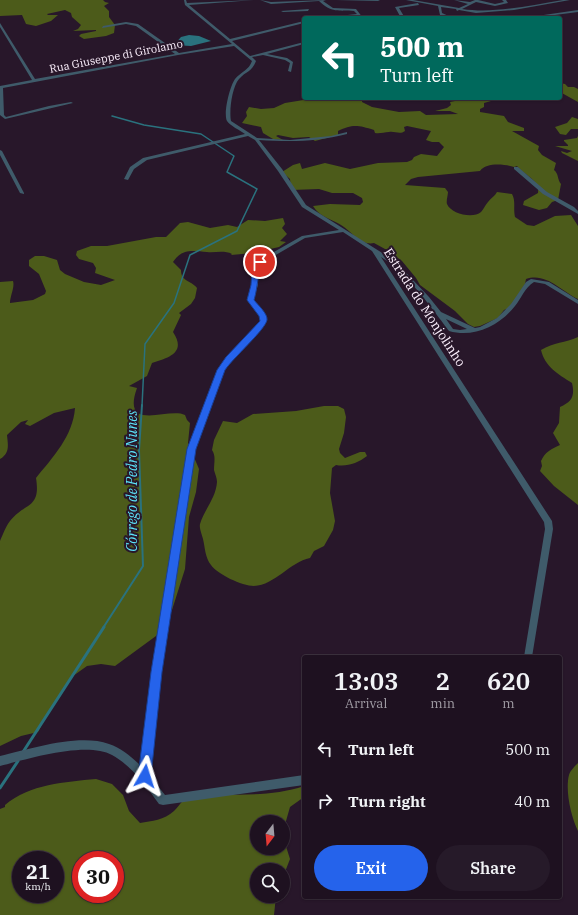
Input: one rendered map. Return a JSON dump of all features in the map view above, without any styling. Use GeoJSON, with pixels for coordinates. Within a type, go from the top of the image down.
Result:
{"type":"FeatureCollection","features":[{"type":"Feature","properties":{"kind":"street"},"geometry":{"type":"LineString","coordinates":[[186,2],[252,0]]}},
{"type":"Feature","properties":{"kind":"street"},"geometry":{"type":"LineString","coordinates":[[261,0],[271,3],[290,16]]}},
{"type":"Feature","properties":{"kind":"street"},"geometry":{"type":"LineString","coordinates":[[320,0],[329,8],[357,11],[360,16]]}},
{"type":"Feature","properties":{"kind":"street"},"geometry":{"type":"LineString","coordinates":[[271,3],[324,0]]}},
{"type":"Feature","properties":{"kind":"street"},"geometry":{"type":"LineString","coordinates":[[338,0],[378,0]]}},
{"type":"Feature","properties":{"kind":"street"},"geometry":{"type":"LineString","coordinates":[[408,0],[457,10],[480,12],[569,0]]}},
{"type":"Feature","properties":{"kind":"street"},"geometry":{"type":"LineString","coordinates":[[456,0],[469,3]]}},
{"type":"Feature","properties":{"kind":"street"},"geometry":{"type":"LineString","coordinates":[[457,10],[476,0],[495,5],[504,2]]}},
{"type":"Feature","properties":{"kind":"street"},"geometry":{"type":"LineString","coordinates":[[186,2],[249,57],[302,43]]}},
{"type":"Feature","properties":{"kind":"street"},"geometry":{"type":"LineString","coordinates":[[402,16],[397,7],[424,4]]}},
{"type":"Feature","properties":{"kind":"street"},"geometry":{"type":"LineString","coordinates":[[439,6],[442,14],[446,16]]}},
{"type":"Feature","properties":{"kind":"street"},"geometry":{"type":"LineString","coordinates":[[283,11],[308,10]]}},
{"type":"Feature","properties":{"kind":"street"},"geometry":{"type":"LineString","coordinates":[[540,16],[578,11]]}},
{"type":"Feature","properties":{"kind":"street"},"geometry":{"type":"LineString","coordinates":[[230,40],[302,22]]}},
{"type":"Feature","properties":{"kind":"street"},"geometry":{"type":"LineString","coordinates":[[103,28],[126,23],[137,25],[178,54]]}},
{"type":"Feature","properties":{"kind":"street"},"geometry":{"type":"LineString","coordinates":[[0,24],[34,81]]}},
{"type":"Feature","properties":{"kind":"street","name":"Rua Giuseppe di Girolamo"},"geometry":{"type":"LineString","coordinates":[[1,87],[178,54],[236,45]]}},
{"type":"Feature","properties":{"kind":"street"},"geometry":{"type":"LineString","coordinates":[[262,53],[289,60],[292,63],[290,71]]}},
{"type":"Feature","properties":{"kind":"street","name":"Estrada do Monjolinho"},"geometry":{"type":"LineString","coordinates":[[249,57],[254,61],[254,65],[238,78],[233,86],[228,120],[256,139],[280,170],[304,206],[374,250],[548,521],[549,529],[528,655]]}},
{"type":"Feature","properties":{"kind":"street"},"geometry":{"type":"LineString","coordinates":[[1,87],[2,115],[5,118],[71,103]]}},
{"type":"Feature","properties":{"kind":"street"},"geometry":{"type":"LineString","coordinates":[[256,139],[290,141],[331,137],[346,133]]}},
{"type":"Feature","properties":{"kind":"street"},"geometry":{"type":"LineString","coordinates":[[126,179],[132,168],[145,159],[249,134]]}},
{"type":"Feature","properties":{"kind":"street"},"geometry":{"type":"LineString","coordinates":[[0,151],[22,193]]}},
{"type":"Feature","properties":{"kind":"street"},"geometry":{"type":"LineString","coordinates":[[516,168],[545,193],[572,208],[578,214]]}},
{"type":"Feature","properties":{"kind":"street"},"geometry":{"type":"LineString","coordinates":[[145,776],[156,672],[192,449],[222,370],[229,359],[264,321],[263,316],[250,300],[254,285],[255,270],[260,262],[304,237],[342,231]]}},
{"type":"Feature","properties":{"kind":"street"},"geometry":{"type":"LineString","coordinates":[[374,250],[393,262],[427,298],[451,330],[460,332],[474,330],[489,325],[499,319],[513,305],[528,283],[533,280],[547,283],[578,302]]}},
{"type":"Feature","properties":{"kind":"street"},"geometry":{"type":"LineString","coordinates":[[440,314],[474,330]]}},
{"type":"Feature","properties":{"kind":"street"},"geometry":{"type":"LineString","coordinates":[[0,761],[61,748],[87,745],[106,747],[117,752],[145,776],[163,800],[302,780]]}},
{"type":"Feature","properties":{"kind":"green space"},"geometry":{"type":"Polygon","coordinates":[[[0,0],[103,0],[109,3],[104,6],[109,11],[109,17],[115,25],[114,33],[106,36],[84,39],[79,36],[81,34],[96,30],[73,31],[78,29],[81,25],[72,17],[71,13],[65,10],[47,14],[58,15],[51,21],[36,26],[26,24],[22,15],[0,16],[0,0]]]}},
{"type":"Feature","properties":{"kind":"green space"},"geometry":{"type":"Polygon","coordinates":[[[562,83],[568,87],[578,89],[578,102],[562,93],[562,83]]]}},
{"type":"Feature","properties":{"kind":"green space"},"geometry":{"type":"Polygon","coordinates":[[[304,100],[362,100],[362,102],[372,107],[399,112],[420,111],[426,115],[458,114],[450,111],[435,111],[447,108],[451,105],[450,102],[456,100],[491,100],[484,103],[484,107],[480,109],[480,112],[504,116],[508,122],[524,128],[524,131],[512,131],[539,146],[538,150],[542,155],[556,163],[554,170],[557,173],[561,184],[558,200],[552,202],[547,208],[539,210],[523,205],[524,201],[538,193],[538,188],[534,181],[517,166],[491,165],[480,171],[418,177],[411,179],[405,185],[445,188],[448,192],[447,204],[449,208],[462,214],[473,215],[481,212],[497,192],[512,194],[514,199],[515,217],[527,225],[534,226],[555,216],[571,215],[578,226],[578,299],[547,280],[540,278],[526,279],[525,284],[511,307],[504,310],[498,318],[480,326],[474,327],[468,324],[455,311],[420,285],[402,261],[394,255],[391,250],[385,249],[374,243],[365,243],[361,241],[340,224],[323,216],[313,206],[330,204],[360,205],[363,202],[362,198],[353,193],[332,193],[319,189],[291,190],[290,179],[282,172],[293,165],[300,163],[302,169],[325,163],[350,169],[378,163],[407,162],[421,154],[437,156],[444,147],[439,142],[426,140],[431,131],[407,126],[404,127],[405,131],[401,133],[375,133],[374,130],[364,127],[351,126],[338,131],[338,135],[315,141],[309,137],[293,138],[278,135],[276,136],[283,140],[273,139],[263,133],[261,127],[242,123],[247,116],[246,112],[249,107],[261,109],[274,108],[285,103],[304,100]]]}},
{"type":"Feature","properties":{"kind":"green space"},"geometry":{"type":"Polygon","coordinates":[[[572,117],[578,119],[578,129],[571,129],[566,135],[560,134],[555,127],[567,123],[572,117]]]}},
{"type":"Feature","properties":{"kind":"green space"},"geometry":{"type":"Polygon","coordinates":[[[578,136],[578,161],[562,153],[561,151],[567,153],[572,151],[555,146],[568,146],[564,140],[577,138],[578,136]]]}},
{"type":"Feature","properties":{"kind":"green space"},"geometry":{"type":"Polygon","coordinates":[[[283,218],[285,224],[282,228],[287,234],[280,241],[286,242],[279,247],[266,250],[266,252],[231,255],[232,254],[226,252],[188,251],[180,254],[176,258],[173,262],[181,270],[181,274],[184,279],[195,285],[197,288],[195,298],[191,304],[179,313],[181,315],[173,332],[177,339],[177,350],[169,357],[152,363],[147,376],[129,386],[137,388],[134,402],[135,410],[141,414],[149,415],[177,413],[185,415],[190,423],[188,443],[199,469],[196,492],[189,517],[185,569],[172,610],[165,625],[156,636],[115,666],[101,664],[87,666],[73,676],[47,715],[38,732],[21,736],[0,746],[0,541],[10,521],[34,500],[37,488],[36,478],[61,446],[70,428],[75,408],[54,413],[30,426],[25,424],[28,420],[21,422],[7,435],[7,451],[0,459],[0,282],[13,281],[10,303],[33,300],[45,294],[46,291],[39,274],[29,266],[29,260],[35,256],[44,256],[57,260],[60,270],[65,274],[84,282],[101,285],[115,280],[95,273],[96,268],[93,263],[79,259],[76,255],[77,251],[91,246],[107,246],[156,237],[166,237],[180,223],[188,222],[210,228],[228,225],[237,227],[248,220],[265,221],[283,218]]]}},
{"type":"Feature","properties":{"kind":"green space"},"geometry":{"type":"Polygon","coordinates":[[[578,337],[578,505],[554,486],[540,471],[542,466],[541,461],[544,455],[551,449],[560,445],[553,433],[559,423],[560,407],[570,401],[573,395],[572,383],[549,366],[541,350],[550,345],[578,337]]]}},
{"type":"Feature","properties":{"kind":"green space"},"geometry":{"type":"Polygon","coordinates":[[[324,406],[338,406],[344,409],[346,417],[344,433],[339,449],[340,453],[345,458],[360,452],[365,452],[367,456],[352,464],[336,465],[332,468],[330,493],[335,521],[333,530],[324,546],[314,551],[310,558],[303,560],[276,578],[262,585],[254,586],[243,584],[224,576],[209,562],[200,529],[202,519],[216,488],[217,482],[212,450],[214,440],[223,421],[237,423],[253,414],[296,411],[324,406]]]}},
{"type":"Feature","properties":{"kind":"green space"},"geometry":{"type":"Polygon","coordinates":[[[578,763],[578,831],[571,811],[568,796],[568,781],[570,773],[578,763]]]}},
{"type":"Feature","properties":{"kind":"green space"},"geometry":{"type":"Polygon","coordinates":[[[96,779],[112,784],[123,795],[129,811],[140,823],[158,820],[170,814],[184,799],[193,794],[263,794],[291,790],[302,787],[302,798],[290,807],[288,815],[250,815],[250,855],[289,855],[290,859],[288,863],[250,863],[250,903],[275,903],[274,915],[0,915],[0,809],[25,792],[48,785],[96,779]]]}},
{"type":"Feature","properties":{"kind":"water"},"geometry":{"type":"Polygon","coordinates":[[[189,35],[199,36],[211,41],[191,46],[174,45],[181,37],[189,35]]]}},
{"type":"Feature","properties":{"kind":"waterway","name":"Córrego de Pedro Nunes"},"geometry":{"type":"LineString","coordinates":[[112,116],[144,125],[201,134],[234,156],[227,172],[257,189],[237,231],[190,255],[174,303],[145,344],[142,406]]}},
{"type":"Feature","properties":{"kind":"waterway","name":"Córrego de Pedro Nunes"},"geometry":{"type":"LineString","coordinates":[[103,628],[143,566],[139,450],[142,405]]}},
{"type":"Feature","properties":{"kind":"waterway","name":"Córrego de Pedro Nunes"},"geometry":{"type":"LineString","coordinates":[[23,752],[104,627]]}},
{"type":"Feature","properties":{"kind":"waterway","name":"Córrego de Pedro Nunes"},"geometry":{"type":"LineString","coordinates":[[0,788],[18,761]]}},
{"type":"Feature","properties":{"kind":"route"},"geometry":{"type":"LineString","coordinates":[[145,776],[156,672],[192,449],[222,370],[229,359],[264,321],[263,316],[250,300],[254,288],[254,273],[260,262]]}}]}
